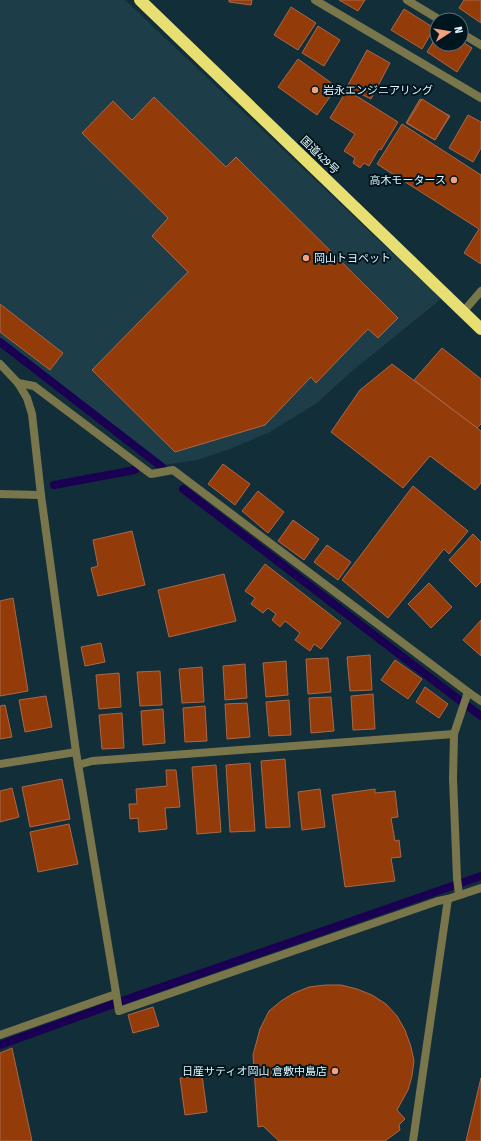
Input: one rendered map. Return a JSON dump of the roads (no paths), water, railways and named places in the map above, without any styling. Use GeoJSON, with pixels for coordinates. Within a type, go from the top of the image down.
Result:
{"type":"FeatureCollection","features":[{"type":"Feature","properties":{"kind":"highway","name":"国道429号"},"geometry":{"type":"LineString","coordinates":[[140,0],[481,329]]}},
{"type":"Feature","properties":{"kind":"street"},"geometry":{"type":"LineString","coordinates":[[315,0],[481,98]]}},
{"type":"Feature","properties":{"kind":"street"},"geometry":{"type":"LineString","coordinates":[[407,0],[429,13]]}},
{"type":"Feature","properties":{"kind":"street"},"geometry":{"type":"LineString","coordinates":[[469,38],[481,45]]}},
{"type":"Feature","properties":{"kind":"street"},"geometry":{"type":"LineString","coordinates":[[463,312],[481,291]]}},
{"type":"Feature","properties":{"kind":"street"},"geometry":{"type":"LineString","coordinates":[[0,364],[18,383],[27,398],[32,414],[41,495],[76,752],[120,1011],[423,906],[448,899],[458,892],[481,888]]}},
{"type":"Feature","properties":{"kind":"street"},"geometry":{"type":"LineString","coordinates":[[18,383],[34,386],[151,474],[173,470],[466,699],[481,701]]}},
{"type":"Feature","properties":{"kind":"street"},"geometry":{"type":"LineString","coordinates":[[0,494],[41,495]]}},
{"type":"Feature","properties":{"kind":"street"},"geometry":{"type":"LineString","coordinates":[[458,892],[456,878],[453,779],[454,734],[466,699]]}},
{"type":"Feature","properties":{"kind":"street"},"geometry":{"type":"LineString","coordinates":[[78,765],[92,761],[454,734]]}},
{"type":"Feature","properties":{"kind":"street"},"geometry":{"type":"LineString","coordinates":[[0,764],[76,752]]}},
{"type":"Feature","properties":{"kind":"street"},"geometry":{"type":"LineString","coordinates":[[413,1141],[448,899]]}},
{"type":"Feature","properties":{"kind":"street"},"geometry":{"type":"LineString","coordinates":[[0,1035],[117,1000]]}},
{"type":"Feature","properties":{"kind":"waterway"},"geometry":{"type":"LineString","coordinates":[[0,342],[162,467]]}},
{"type":"Feature","properties":{"kind":"waterway"},"geometry":{"type":"LineString","coordinates":[[54,485],[135,470]]}},
{"type":"Feature","properties":{"kind":"waterway"},"geometry":{"type":"LineString","coordinates":[[183,489],[481,716]]}},
{"type":"Feature","properties":{"kind":"waterway"},"geometry":{"type":"LineString","coordinates":[[0,1045],[481,876]]}},
{"type":"Feature","properties":{"kind":"place","name":"岩永エンジニアリング"},"geometry":{"type":"Point","coordinates":[315,90]}},
{"type":"Feature","properties":{"kind":"place","name":"高木モータース"},"geometry":{"type":"Point","coordinates":[454,180]}},
{"type":"Feature","properties":{"kind":"place","name":"岡山トヨペット"},"geometry":{"type":"Point","coordinates":[306,258]}},
{"type":"Feature","properties":{"kind":"place","name":"日産サティオ岡山 倉敷中島店"},"geometry":{"type":"Point","coordinates":[335,1071]}}]}
